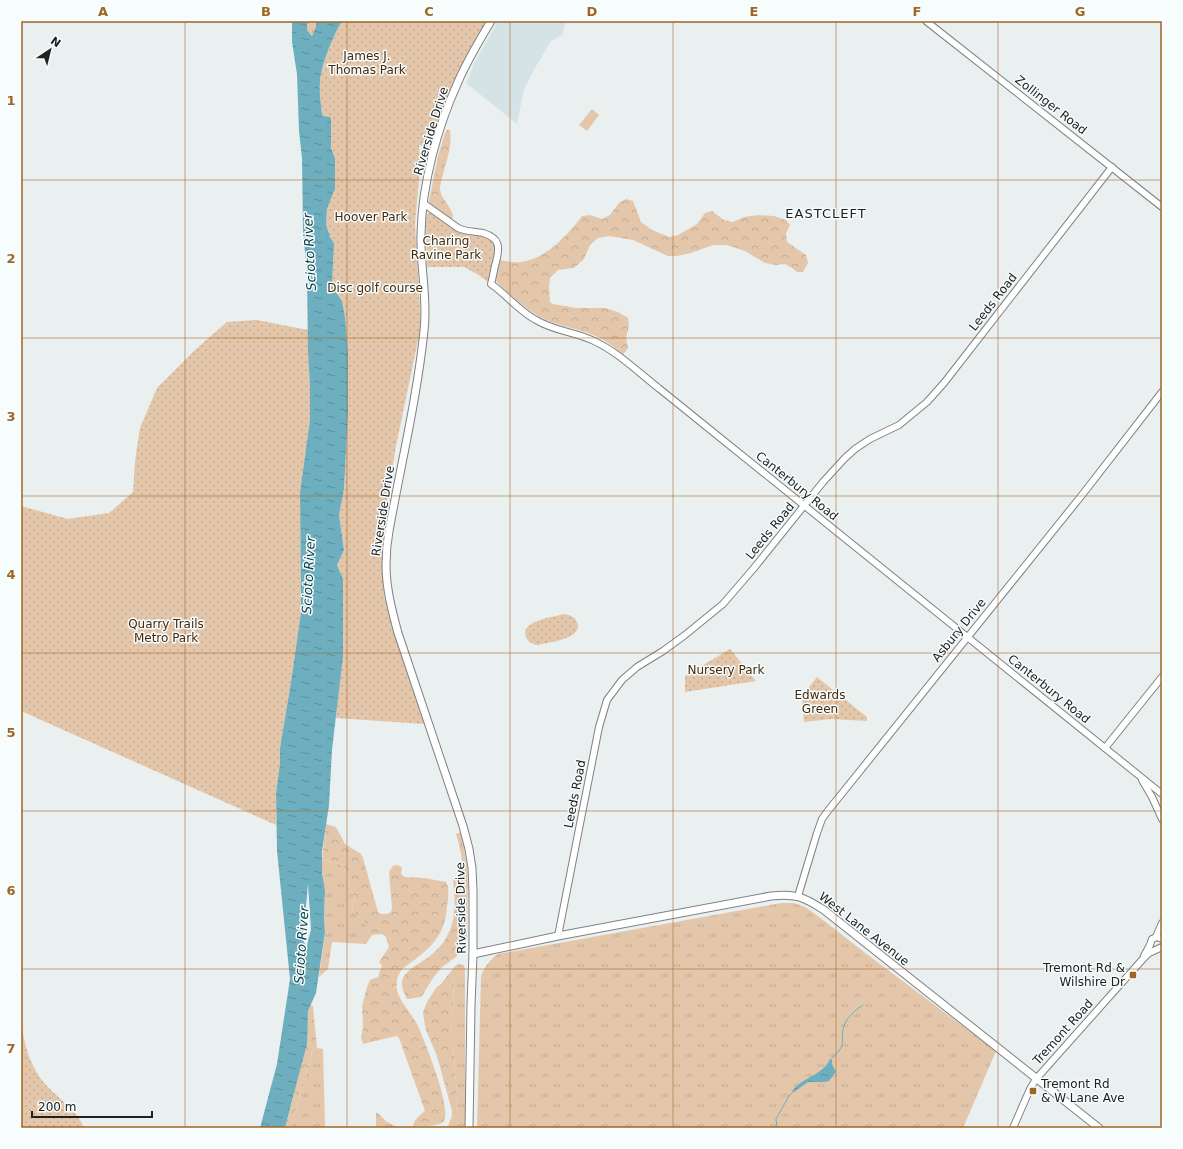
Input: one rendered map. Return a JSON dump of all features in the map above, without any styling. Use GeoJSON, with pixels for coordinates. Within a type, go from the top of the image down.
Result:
{"type":"FeatureCollection","features":[{"type":"Feature","properties":{"kind":"main road","name":"Riverside Drive"},"geometry":{"type":"LineString","coordinates":[[469,1128],[473,954],[472,868],[469,849],[446,773],[392,613],[388,588],[386,551],[418,380],[424,330],[421,236],[423,203],[428,172],[450,102],[465,66],[491,21]]}},
{"type":"Feature","properties":{"kind":"main road","name":"West Lane Avenue"},"geometry":{"type":"LineString","coordinates":[[473,954],[558,936],[771,896],[786,894],[798,896],[812,902],[824,910],[1099,1128]]}},
{"type":"Feature","properties":{"kind":"street","name":"Zollinger Road"},"geometry":{"type":"LineString","coordinates":[[926,21],[1162,207]]}},
{"type":"Feature","properties":{"kind":"street","name":"Leeds Road"},"geometry":{"type":"LineString","coordinates":[[558,936],[598,732],[607,700],[614,690],[628,674],[641,664],[664,651],[723,604],[836,467],[855,449],[870,439],[899,424],[927,402],[944,383],[1112,167]]}},
{"type":"Feature","properties":{"kind":"street","name":"Canterbury Road"},"geometry":{"type":"LineString","coordinates":[[423,203],[458,228],[491,236],[496,240],[499,253],[491,284],[529,316],[555,329],[589,338],[610,350],[1140,776],[1162,819]]}},
{"type":"Feature","properties":{"kind":"street","name":"Asbury Drive"},"geometry":{"type":"LineString","coordinates":[[798,896],[817,833],[822,819],[827,812],[1082,495],[1162,392]]}},
{"type":"Feature","properties":{"kind":"street"},"geometry":{"type":"LineString","coordinates":[[1105,748],[1162,677]]}},
{"type":"Feature","properties":{"kind":"street"},"geometry":{"type":"LineString","coordinates":[[1140,776],[1162,794]]}},
{"type":"Feature","properties":{"kind":"street"},"geometry":{"type":"LineString","coordinates":[[1142,960],[1152,939],[1160,938],[1162,923]]}},
{"type":"Feature","properties":{"kind":"street"},"geometry":{"type":"LineString","coordinates":[[1150,945],[1155,950]]}},
{"type":"Feature","properties":{"kind":"street"},"geometry":{"type":"LineString","coordinates":[[1142,960],[1155,950],[1159,950],[1162,947]]}},
{"type":"Feature","properties":{"kind":"street","name":"Tremont Road"},"geometry":{"type":"LineString","coordinates":[[1013,1128],[1036,1079],[1142,960]]}},
{"type":"Feature","properties":{"kind":"shaded area"},"geometry":{"type":"Polygon","coordinates":[[[498,21],[566,21],[562,35],[551,41],[524,89],[517,124],[466,83],[475,62],[498,21]]]}},
{"type":"Feature","properties":{"kind":"green space"},"geometry":{"type":"Polygon","coordinates":[[[307,21],[316,21],[316,27],[312,36],[307,30],[307,21]]]}},
{"type":"Feature","properties":{"kind":"green space","name":"Hoover Park"},"geometry":{"type":"Polygon","coordinates":[[[342,21],[490,21],[465,66],[434,149],[419,145],[420,168],[415,224],[421,326],[396,446],[384,518],[382,564],[384,596],[424,724],[336,718],[343,579],[337,565],[344,550],[339,515],[344,489],[348,414],[348,352],[342,301],[332,286],[334,243],[330,237],[326,224],[335,158],[331,148],[331,119],[323,116],[322,114],[320,86],[325,59],[331,42],[342,21]]]}},
{"type":"Feature","properties":{"kind":"green space"},"geometry":{"type":"Polygon","coordinates":[[[592,109],[599,115],[587,131],[579,125],[592,109]]]}},
{"type":"Feature","properties":{"kind":"green space"},"geometry":{"type":"Polygon","coordinates":[[[447,130],[450,130],[450,145],[440,189],[442,197],[451,210],[453,218],[451,219],[431,205],[429,201],[438,156],[447,130]]]}},
{"type":"Feature","properties":{"kind":"green space"},"geometry":{"type":"Polygon","coordinates":[[[626,199],[633,201],[641,222],[652,230],[669,237],[678,235],[697,224],[705,213],[712,211],[724,220],[733,222],[744,217],[758,215],[774,216],[786,220],[790,225],[786,233],[787,242],[806,255],[808,263],[803,272],[797,272],[785,264],[776,265],[765,263],[745,251],[727,245],[713,245],[691,253],[668,256],[633,240],[609,236],[598,238],[590,245],[584,259],[574,268],[558,270],[550,278],[550,302],[553,304],[576,308],[605,308],[618,312],[628,318],[629,325],[626,338],[628,348],[623,355],[600,338],[589,333],[553,323],[540,317],[511,296],[496,281],[499,260],[519,262],[530,260],[539,256],[556,245],[582,216],[590,215],[602,219],[610,215],[619,203],[626,199]]]}},
{"type":"Feature","properties":{"kind":"green space","name":"Charing Ravine Park"},"geometry":{"type":"Polygon","coordinates":[[[432,212],[462,234],[485,237],[493,241],[496,246],[488,282],[464,267],[427,267],[426,221],[427,214],[432,212]]]}},
{"type":"Feature","properties":{"kind":"green space","name":"Quarry Trails Metro Park"},"geometry":{"type":"Polygon","coordinates":[[[257,320],[308,330],[310,420],[300,492],[301,612],[280,748],[280,764],[276,793],[276,825],[21,711],[21,506],[68,519],[109,513],[133,492],[135,461],[140,428],[157,388],[195,350],[227,322],[257,320]]]}},
{"type":"Feature","properties":{"kind":"green space"},"geometry":{"type":"Polygon","coordinates":[[[564,614],[572,616],[577,622],[578,628],[571,636],[538,645],[529,642],[525,633],[531,624],[545,618],[564,614]]]}},
{"type":"Feature","properties":{"kind":"green space","name":"Nursery Park"},"geometry":{"type":"Polygon","coordinates":[[[730,649],[756,681],[685,692],[685,676],[730,649]]]}},
{"type":"Feature","properties":{"kind":"green space","name":"Edwards Green"},"geometry":{"type":"Polygon","coordinates":[[[817,677],[867,717],[867,721],[831,719],[804,722],[802,696],[817,677]]]}},
{"type":"Feature","properties":{"kind":"green space"},"geometry":{"type":"Polygon","coordinates":[[[326,824],[336,827],[345,844],[361,854],[378,912],[381,914],[391,912],[389,872],[395,865],[402,868],[401,874],[405,877],[424,878],[446,882],[448,894],[446,916],[440,934],[428,948],[401,971],[397,978],[397,990],[417,1024],[441,1090],[445,1115],[443,1122],[440,1124],[413,1126],[419,1116],[425,1111],[399,1038],[396,1036],[363,1044],[361,1037],[363,1028],[362,1006],[367,987],[370,980],[378,977],[382,965],[379,962],[389,947],[386,937],[382,934],[372,935],[369,933],[364,921],[353,911],[352,908],[354,899],[345,869],[335,862],[322,860],[326,824]]]}},
{"type":"Feature","properties":{"kind":"green space"},"geometry":{"type":"Polygon","coordinates":[[[461,832],[467,865],[468,885],[467,937],[463,940],[460,878],[462,862],[456,834],[461,832]]]}},
{"type":"Feature","properties":{"kind":"green space"},"geometry":{"type":"Polygon","coordinates":[[[322,860],[335,862],[345,869],[354,899],[352,908],[353,911],[364,921],[369,933],[372,935],[366,944],[332,942],[328,969],[319,977],[325,932],[325,890],[322,873],[322,860]]]}},
{"type":"Feature","properties":{"kind":"green space"},"geometry":{"type":"Polygon","coordinates":[[[461,878],[461,919],[463,940],[459,952],[456,957],[442,967],[421,997],[407,999],[402,986],[403,977],[410,970],[430,956],[446,938],[450,931],[454,917],[455,902],[453,880],[461,878]]]}},
{"type":"Feature","properties":{"kind":"green space"},"geometry":{"type":"Polygon","coordinates":[[[781,903],[794,903],[805,907],[996,1051],[963,1128],[477,1128],[481,976],[484,969],[498,954],[781,903]]]}},
{"type":"Feature","properties":{"kind":"green space"},"geometry":{"type":"Polygon","coordinates":[[[459,964],[463,965],[465,968],[465,1128],[450,1128],[448,1126],[452,1116],[452,1111],[458,1107],[451,1017],[453,1014],[454,972],[452,970],[459,964]]]}},
{"type":"Feature","properties":{"kind":"green space"},"geometry":{"type":"Polygon","coordinates":[[[452,970],[454,972],[453,1014],[451,1020],[458,1107],[452,1111],[437,1056],[426,1030],[423,1012],[427,1002],[436,988],[452,970]]]}},
{"type":"Feature","properties":{"kind":"green space"},"geometry":{"type":"Polygon","coordinates":[[[310,1005],[313,1006],[317,1048],[313,1049],[291,1128],[285,1128],[294,1093],[310,1005]]]}},
{"type":"Feature","properties":{"kind":"green space"},"geometry":{"type":"Polygon","coordinates":[[[21,1020],[26,1047],[32,1064],[42,1080],[73,1111],[84,1128],[21,1128],[21,1020]]]}},
{"type":"Feature","properties":{"kind":"green space"},"geometry":{"type":"Polygon","coordinates":[[[313,1049],[323,1049],[325,1128],[291,1128],[313,1049]]]}},
{"type":"Feature","properties":{"kind":"green space"},"geometry":{"type":"Polygon","coordinates":[[[376,1113],[378,1113],[387,1122],[399,1128],[376,1128],[376,1113]]]}},
{"type":"Feature","properties":{"kind":"water","name":"Scioto River"},"geometry":{"type":"Polygon","coordinates":[[[292,21],[307,21],[307,30],[312,36],[316,27],[316,21],[342,21],[331,42],[325,59],[321,75],[320,90],[322,114],[323,116],[330,117],[331,119],[331,148],[335,158],[335,188],[327,209],[326,224],[330,237],[334,243],[332,286],[342,301],[348,352],[348,414],[344,489],[339,515],[344,550],[337,565],[343,579],[343,656],[332,750],[329,805],[322,852],[322,873],[325,890],[325,932],[316,993],[308,1011],[307,1044],[285,1128],[260,1128],[277,1064],[290,979],[277,851],[276,793],[280,764],[280,748],[301,612],[300,492],[310,420],[307,274],[303,230],[302,158],[299,131],[297,74],[292,42],[292,21]],[[308,884],[302,939],[307,947],[311,930],[308,884]]]}},
{"type":"Feature","properties":{"kind":"water"},"geometry":{"type":"Polygon","coordinates":[[[830,1059],[832,1060],[832,1064],[836,1072],[829,1081],[808,1082],[794,1092],[792,1091],[802,1082],[823,1069],[830,1059]]]}},
{"type":"Feature","properties":{"kind":"waterway"},"geometry":{"type":"LineString","coordinates":[[830,1060],[841,1047],[843,1029],[848,1018],[863,1005]]}},
{"type":"Feature","properties":{"kind":"waterway"},"geometry":{"type":"LineString","coordinates":[[777,1128],[776,1119],[789,1096],[794,1091]]}},
{"type":"Feature","properties":{"kind":"place","name":"Tremont Rd & Wilshire Dr"},"geometry":{"type":"Point","coordinates":[1133,975]}},
{"type":"Feature","properties":{"kind":"place","name":"Tremont Rd & W Lane Ave"},"geometry":{"type":"Point","coordinates":[1033,1091]}},
{"type":"Feature","properties":{"kind":"district","name":"EASTCLEFT"},"geometry":{"type":"Point","coordinates":[826,213]}},
{"type":"Feature","properties":{"kind":"park label","name":"James J. Thomas Park"},"geometry":{"type":"Point","coordinates":[367,63]}},
{"type":"Feature","properties":{"kind":"park label","name":"Disc golf course"},"geometry":{"type":"Point","coordinates":[375,288]}}]}
